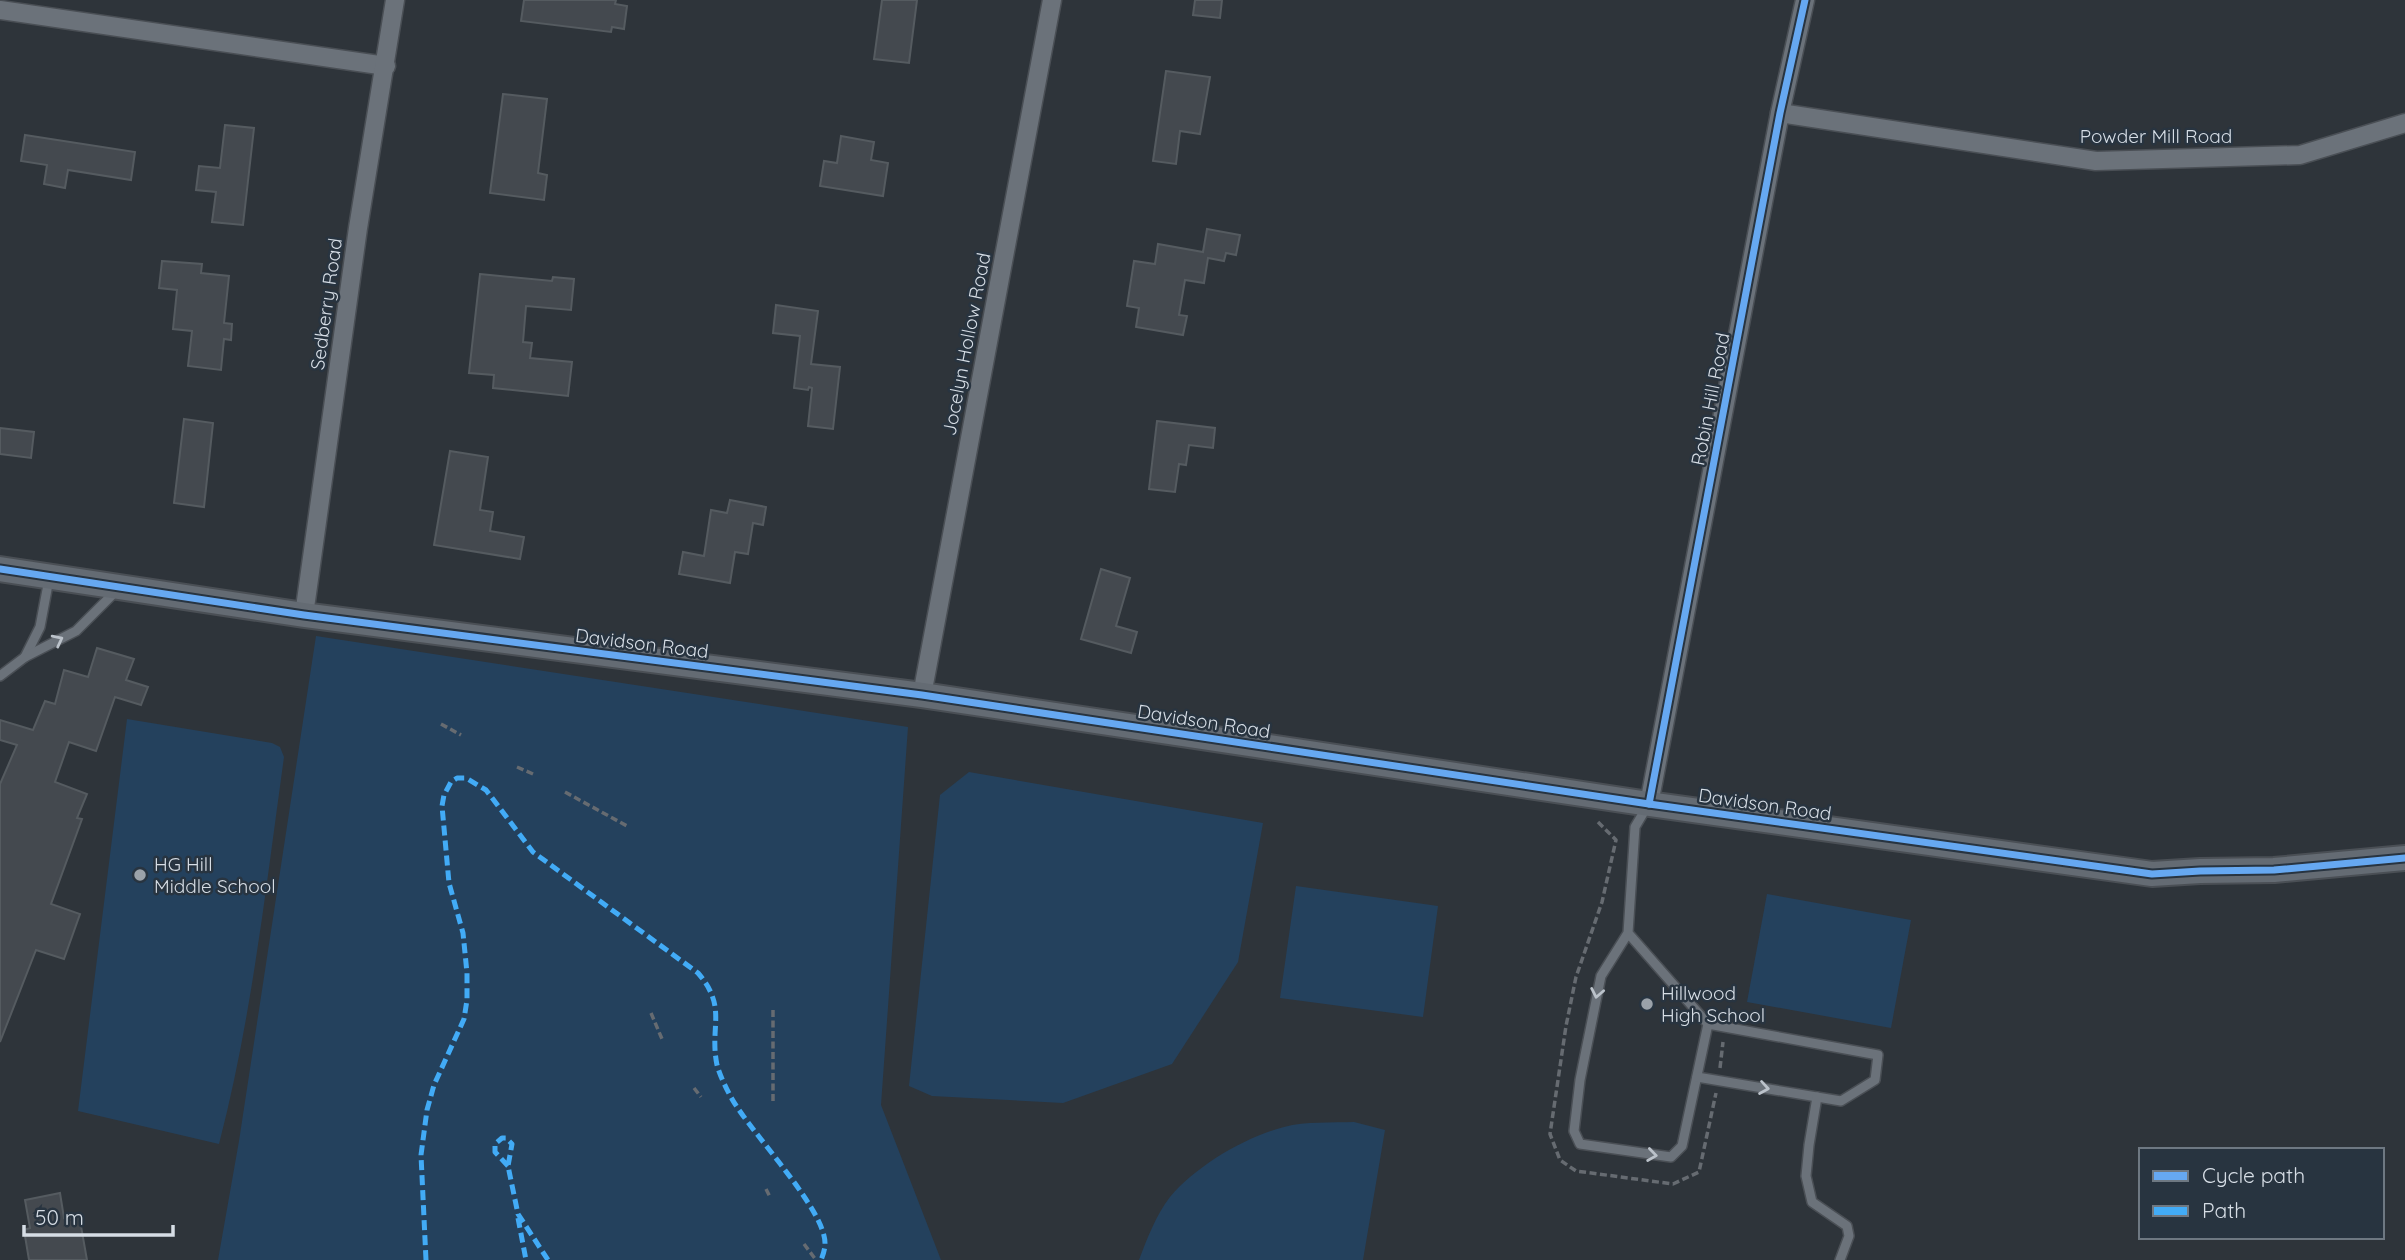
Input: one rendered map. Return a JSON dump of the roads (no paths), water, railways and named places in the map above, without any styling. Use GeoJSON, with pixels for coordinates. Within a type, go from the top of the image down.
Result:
{"type":"FeatureCollection","features":[{"type":"Feature","properties":{"kind":"street","name":"Sedberry Road"},"geometry":{"type":"LineString","coordinates":[[304,615],[358,228],[395,0]]}},
{"type":"Feature","properties":{"kind":"street","name":"Jocelyn Hollow Road"},"geometry":{"type":"LineString","coordinates":[[922,695],[1052,0]]}},
{"type":"Feature","properties":{"kind":"street","name":"Robin Hill Road"},"geometry":{"type":"LineString","coordinates":[[1649,804],[1780,113],[1804,0]]}},
{"type":"Feature","properties":{"kind":"street"},"geometry":{"type":"LineString","coordinates":[[0,10],[386,66]]}},
{"type":"Feature","properties":{"kind":"street","name":"Powder Mill Road"},"geometry":{"type":"LineString","coordinates":[[1780,113],[2096,161],[2300,155],[2405,123]]}},
{"type":"Feature","properties":{"kind":"street","name":"Davidson Road"},"geometry":{"type":"LineString","coordinates":[[0,569],[304,615],[922,695],[1649,804],[2152,874],[2274,870],[2405,858]]}},
{"type":"Feature","properties":{"kind":"lane"},"geometry":{"type":"LineString","coordinates":[[25,657],[40,627],[49,576]]}},
{"type":"Feature","properties":{"kind":"lane"},"geometry":{"type":"LineString","coordinates":[[0,676],[25,657],[76,631],[121,587]]}},
{"type":"Feature","properties":{"kind":"lane"},"geometry":{"type":"LineString","coordinates":[[1649,804],[1635,827],[1628,933],[1601,976],[1580,1080],[1574,1131],[1580,1144],[1671,1157],[1682,1146],[1708,1024]]}},
{"type":"Feature","properties":{"kind":"lane"},"geometry":{"type":"LineString","coordinates":[[1628,933],[1708,1024],[1878,1055],[1875,1080],[1841,1101],[1697,1077]]}},
{"type":"Feature","properties":{"kind":"lane"},"geometry":{"type":"LineString","coordinates":[[1817,1097],[1808,1145],[1806,1176],[1812,1202],[1847,1226],[1849,1236],[1840,1260]]}},
{"type":"Feature","properties":{"kind":"place","name":"HG Hill Middle School"},"geometry":{"type":"Point","coordinates":[140,875]}},
{"type":"Feature","properties":{"kind":"place","name":"Hillwood High School"},"geometry":{"type":"Point","coordinates":[1647,1004]}}]}
